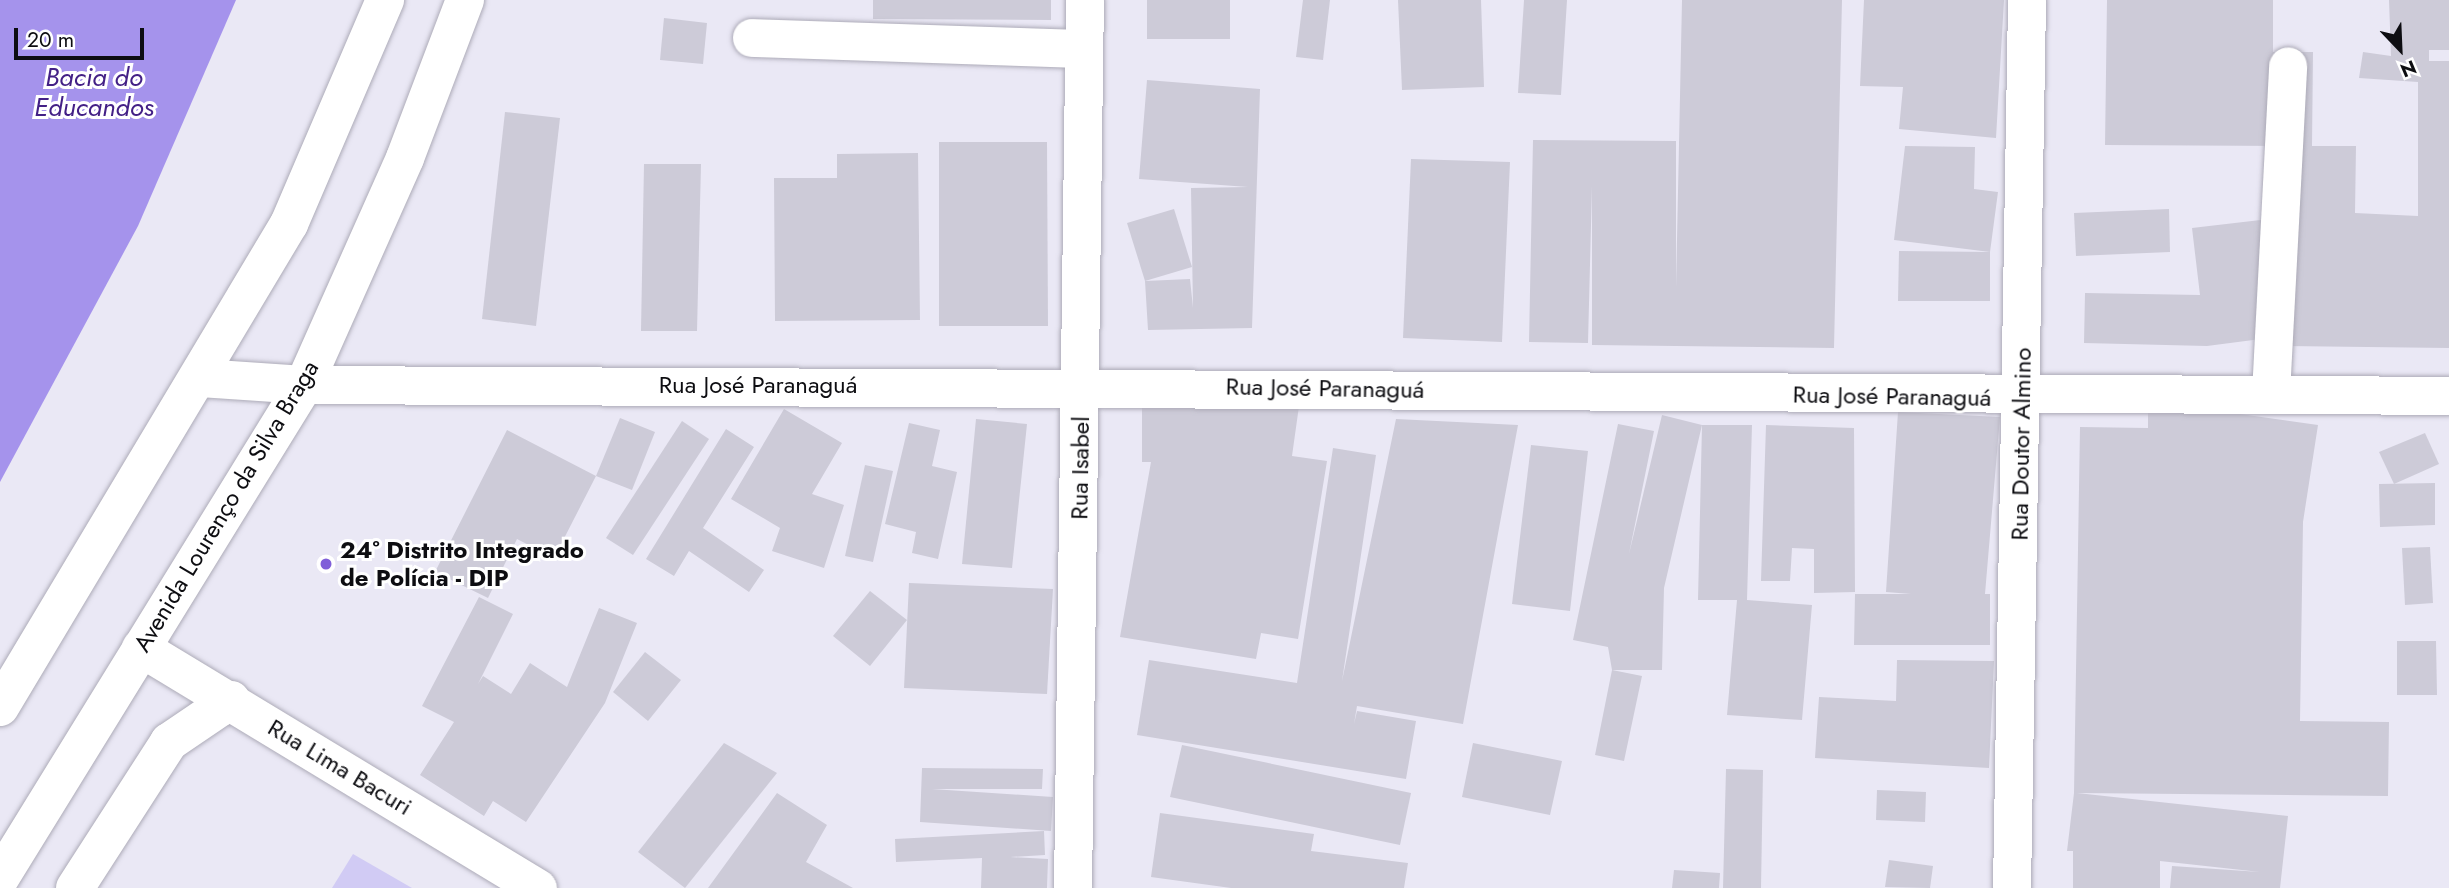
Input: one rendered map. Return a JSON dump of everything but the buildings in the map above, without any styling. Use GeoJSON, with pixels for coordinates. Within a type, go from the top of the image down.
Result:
{"type":"FeatureCollection","features":[{"type":"Feature","properties":{"kind":"street"},"geometry":{"type":"LineString","coordinates":[[0,707],[201,377],[289,224],[385,0]]}},
{"type":"Feature","properties":{"kind":"street","name":"Avenida Lourenço da Silva Braga"},"geometry":{"type":"LineString","coordinates":[[0,878],[304,385],[405,158],[465,0]]}},
{"type":"Feature","properties":{"kind":"street","name":"Rua Isabel"},"geometry":{"type":"LineString","coordinates":[[1073,888],[1085,0]]}},
{"type":"Feature","properties":{"kind":"street","name":"Rua Doutor Almino"},"geometry":{"type":"LineString","coordinates":[[2012,888],[2023,398],[2027,0]]}},
{"type":"Feature","properties":{"kind":"street"},"geometry":{"type":"LineString","coordinates":[[752,38],[1084,49]]}},
{"type":"Feature","properties":{"kind":"street"},"geometry":{"type":"LineString","coordinates":[[2271,394],[2288,66]]}},
{"type":"Feature","properties":{"kind":"street","name":"Rua José Paranaguá"},"geometry":{"type":"LineString","coordinates":[[201,377],[304,385],[1081,385],[2023,398],[2271,394],[2449,396]]}},
{"type":"Feature","properties":{"kind":"street","name":"Rua Lima Bacuri"},"geometry":{"type":"LineString","coordinates":[[141,648],[538,888]]}},
{"type":"Feature","properties":{"kind":"street"},"geometry":{"type":"LineString","coordinates":[[75,888],[169,742],[231,700]]}},
{"type":"Feature","properties":{"kind":"shaded area"},"geometry":{"type":"Polygon","coordinates":[[[353,854],[412,888],[332,888],[353,854]]]}},
{"type":"Feature","properties":{"kind":"water","name":"Bacia do Educandos"},"geometry":{"type":"Polygon","coordinates":[[[0,0],[236,0],[138,226],[0,482],[0,0]]]}},
{"type":"Feature","properties":{"kind":"place","name":"24º Distrito Integrado de Polícia - DIP"},"geometry":{"type":"Point","coordinates":[326,564]}}]}
